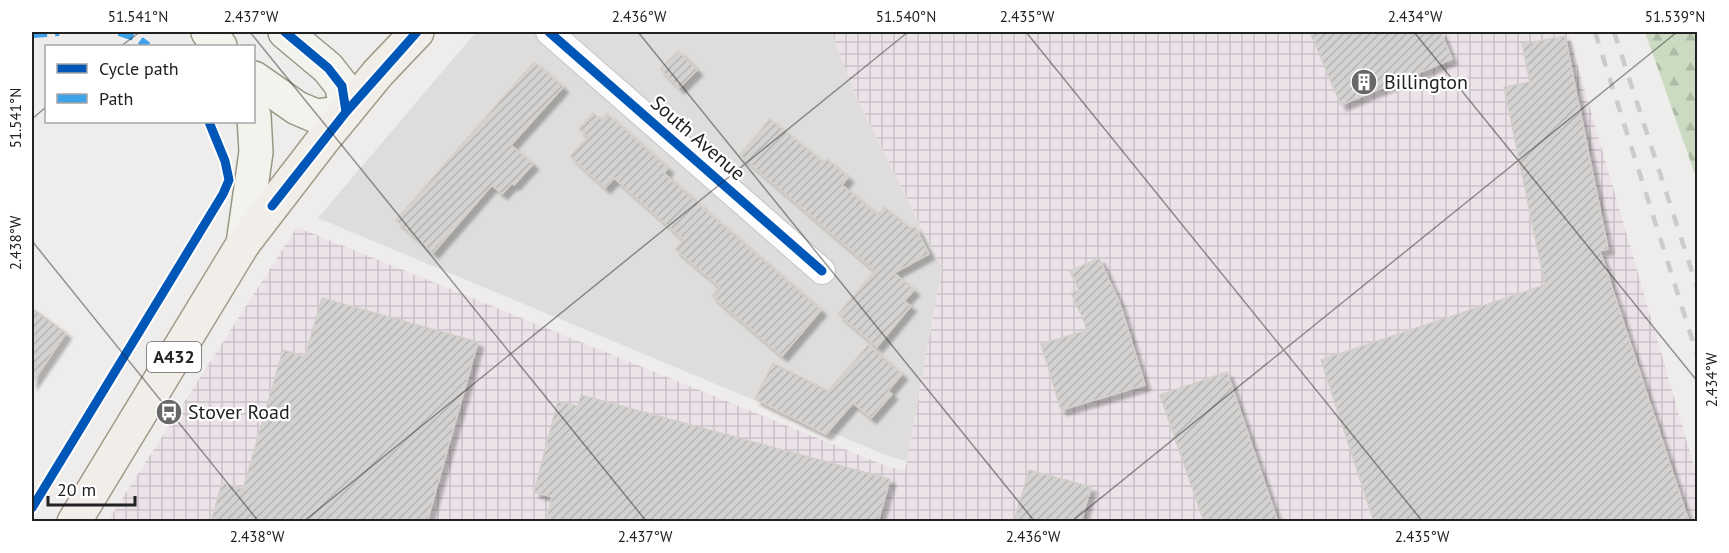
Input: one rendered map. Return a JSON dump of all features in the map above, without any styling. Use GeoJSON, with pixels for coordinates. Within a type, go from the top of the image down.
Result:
{"type":"FeatureCollection","features":[{"type":"Feature","properties":{"kind":"main road"},"geometry":{"type":"LineString","coordinates":[[208,32],[219,45]]}},
{"type":"Feature","properties":{"kind":"main road"},"geometry":{"type":"LineString","coordinates":[[255,79],[297,108],[316,116],[345,112],[342,86],[327,69],[285,32]]}},
{"type":"Feature","properties":{"kind":"main road","name":"A432"},"geometry":{"type":"LineString","coordinates":[[74,522],[243,244],[345,112],[417,32]]}},
{"type":"Feature","properties":{"kind":"main road"},"geometry":{"type":"LineString","coordinates":[[243,244],[256,152],[254,123]]}},
{"type":"Feature","properties":{"kind":"street","name":"South Avenue"},"geometry":{"type":"LineString","coordinates":[[549,32],[822,271]]}},
{"type":"Feature","properties":{"kind":"shaded area"},"geometry":{"type":"Polygon","coordinates":[[[476,32],[831,32],[857,98],[942,268],[907,461],[888,456],[318,218],[476,32]]]}},
{"type":"Feature","properties":{"kind":"shaded area"},"geometry":{"type":"Polygon","coordinates":[[[831,32],[1568,32],[1698,480],[1697,522],[107,522],[297,227],[884,465],[905,471],[942,268],[857,98],[831,32]]]}},
{"type":"Feature","properties":{"kind":"green space"},"geometry":{"type":"Polygon","coordinates":[[[1645,32],[1697,32],[1697,180],[1645,32]]]}},
{"type":"Feature","properties":{"kind":"building","name":"Billington"},"geometry":{"type":"Polygon","coordinates":[[[1310,32],[1441,32],[1452,59],[1341,105],[1310,32]]]}},
{"type":"Feature","properties":{"kind":"building"},"geometry":{"type":"Polygon","coordinates":[[[1565,36],[1608,249],[1600,251],[1689,522],[1374,522],[1321,360],[1545,285],[1504,87],[1530,82],[1522,44],[1565,36]]]}},
{"type":"Feature","properties":{"kind":"building"},"geometry":{"type":"Polygon","coordinates":[[[678,51],[697,70],[679,88],[660,69],[678,51]]]}},
{"type":"Feature","properties":{"kind":"building"},"geometry":{"type":"Polygon","coordinates":[[[534,62],[563,87],[511,145],[533,164],[514,185],[512,183],[502,194],[492,185],[433,253],[396,220],[534,62]]]}},
{"type":"Feature","properties":{"kind":"building"},"geometry":{"type":"Polygon","coordinates":[[[593,113],[602,120],[607,114],[668,168],[664,173],[821,310],[782,356],[712,296],[720,287],[675,249],[684,240],[614,178],[605,188],[570,156],[588,137],[579,129],[593,113]]]}},
{"type":"Feature","properties":{"kind":"building"},"geometry":{"type":"Polygon","coordinates":[[[770,119],[824,163],[827,159],[848,177],[842,185],[878,215],[884,207],[911,229],[915,227],[929,254],[894,273],[914,290],[904,301],[911,306],[877,347],[838,314],[875,271],[740,155],[770,119]]]}},
{"type":"Feature","properties":{"kind":"building"},"geometry":{"type":"Polygon","coordinates":[[[1099,258],[1120,304],[1145,385],[1061,410],[1041,344],[1088,330],[1071,293],[1079,290],[1070,271],[1099,258]]]}},
{"type":"Feature","properties":{"kind":"building"},"geometry":{"type":"Polygon","coordinates":[[[322,298],[478,342],[427,522],[211,522],[222,483],[243,489],[283,350],[305,357],[322,298]]]}},
{"type":"Feature","properties":{"kind":"building"},"geometry":{"type":"Polygon","coordinates":[[[32,308],[66,333],[32,383],[32,308]]]}},
{"type":"Feature","properties":{"kind":"building"},"geometry":{"type":"Polygon","coordinates":[[[868,345],[902,374],[888,391],[892,394],[871,418],[853,403],[826,434],[755,399],[773,363],[828,391],[868,345]]]}},
{"type":"Feature","properties":{"kind":"building"},"geometry":{"type":"Polygon","coordinates":[[[1227,372],[1278,522],[1204,522],[1160,395],[1227,372]]]}},
{"type":"Feature","properties":{"kind":"building"},"geometry":{"type":"Polygon","coordinates":[[[581,395],[890,479],[878,522],[546,522],[552,497],[534,492],[558,401],[578,406],[581,395]]]}},
{"type":"Feature","properties":{"kind":"building"},"geometry":{"type":"Polygon","coordinates":[[[1029,470],[1091,487],[1081,522],[1014,522],[1029,470]]]}},
{"type":"Feature","properties":{"kind":"railway"},"geometry":{"type":"LineString","coordinates":[[1595,32],[1698,358]]}},
{"type":"Feature","properties":{"kind":"railway"},"geometry":{"type":"LineString","coordinates":[[1614,32],[1698,290]]}},
{"type":"Feature","properties":{"kind":"marked path"},"geometry":{"type":"LineString","coordinates":[[32,34],[59,32]]}},
{"type":"Feature","properties":{"kind":"marked path"},"geometry":{"type":"LineString","coordinates":[[119,32],[137,38],[147,45]]}},
{"type":"Feature","properties":{"kind":"cycle path"},"geometry":{"type":"LineString","coordinates":[[285,32],[328,68],[342,86],[346,112]]}},
{"type":"Feature","properties":{"kind":"cycle path"},"geometry":{"type":"LineString","coordinates":[[272,206],[346,112],[417,32]]}},
{"type":"Feature","properties":{"kind":"cycle path"},"geometry":{"type":"LineString","coordinates":[[549,32],[822,271]]}},
{"type":"Feature","properties":{"kind":"cycle path"},"geometry":{"type":"LineString","coordinates":[[32,508],[223,194],[229,180],[225,161],[209,123]]}},
{"type":"Feature","properties":{"kind":"place","name":"Billington"},"geometry":{"type":"Point","coordinates":[1364,82]}},
{"type":"Feature","properties":{"kind":"place","name":"Stover Road"},"geometry":{"type":"Point","coordinates":[169,412]}}]}
